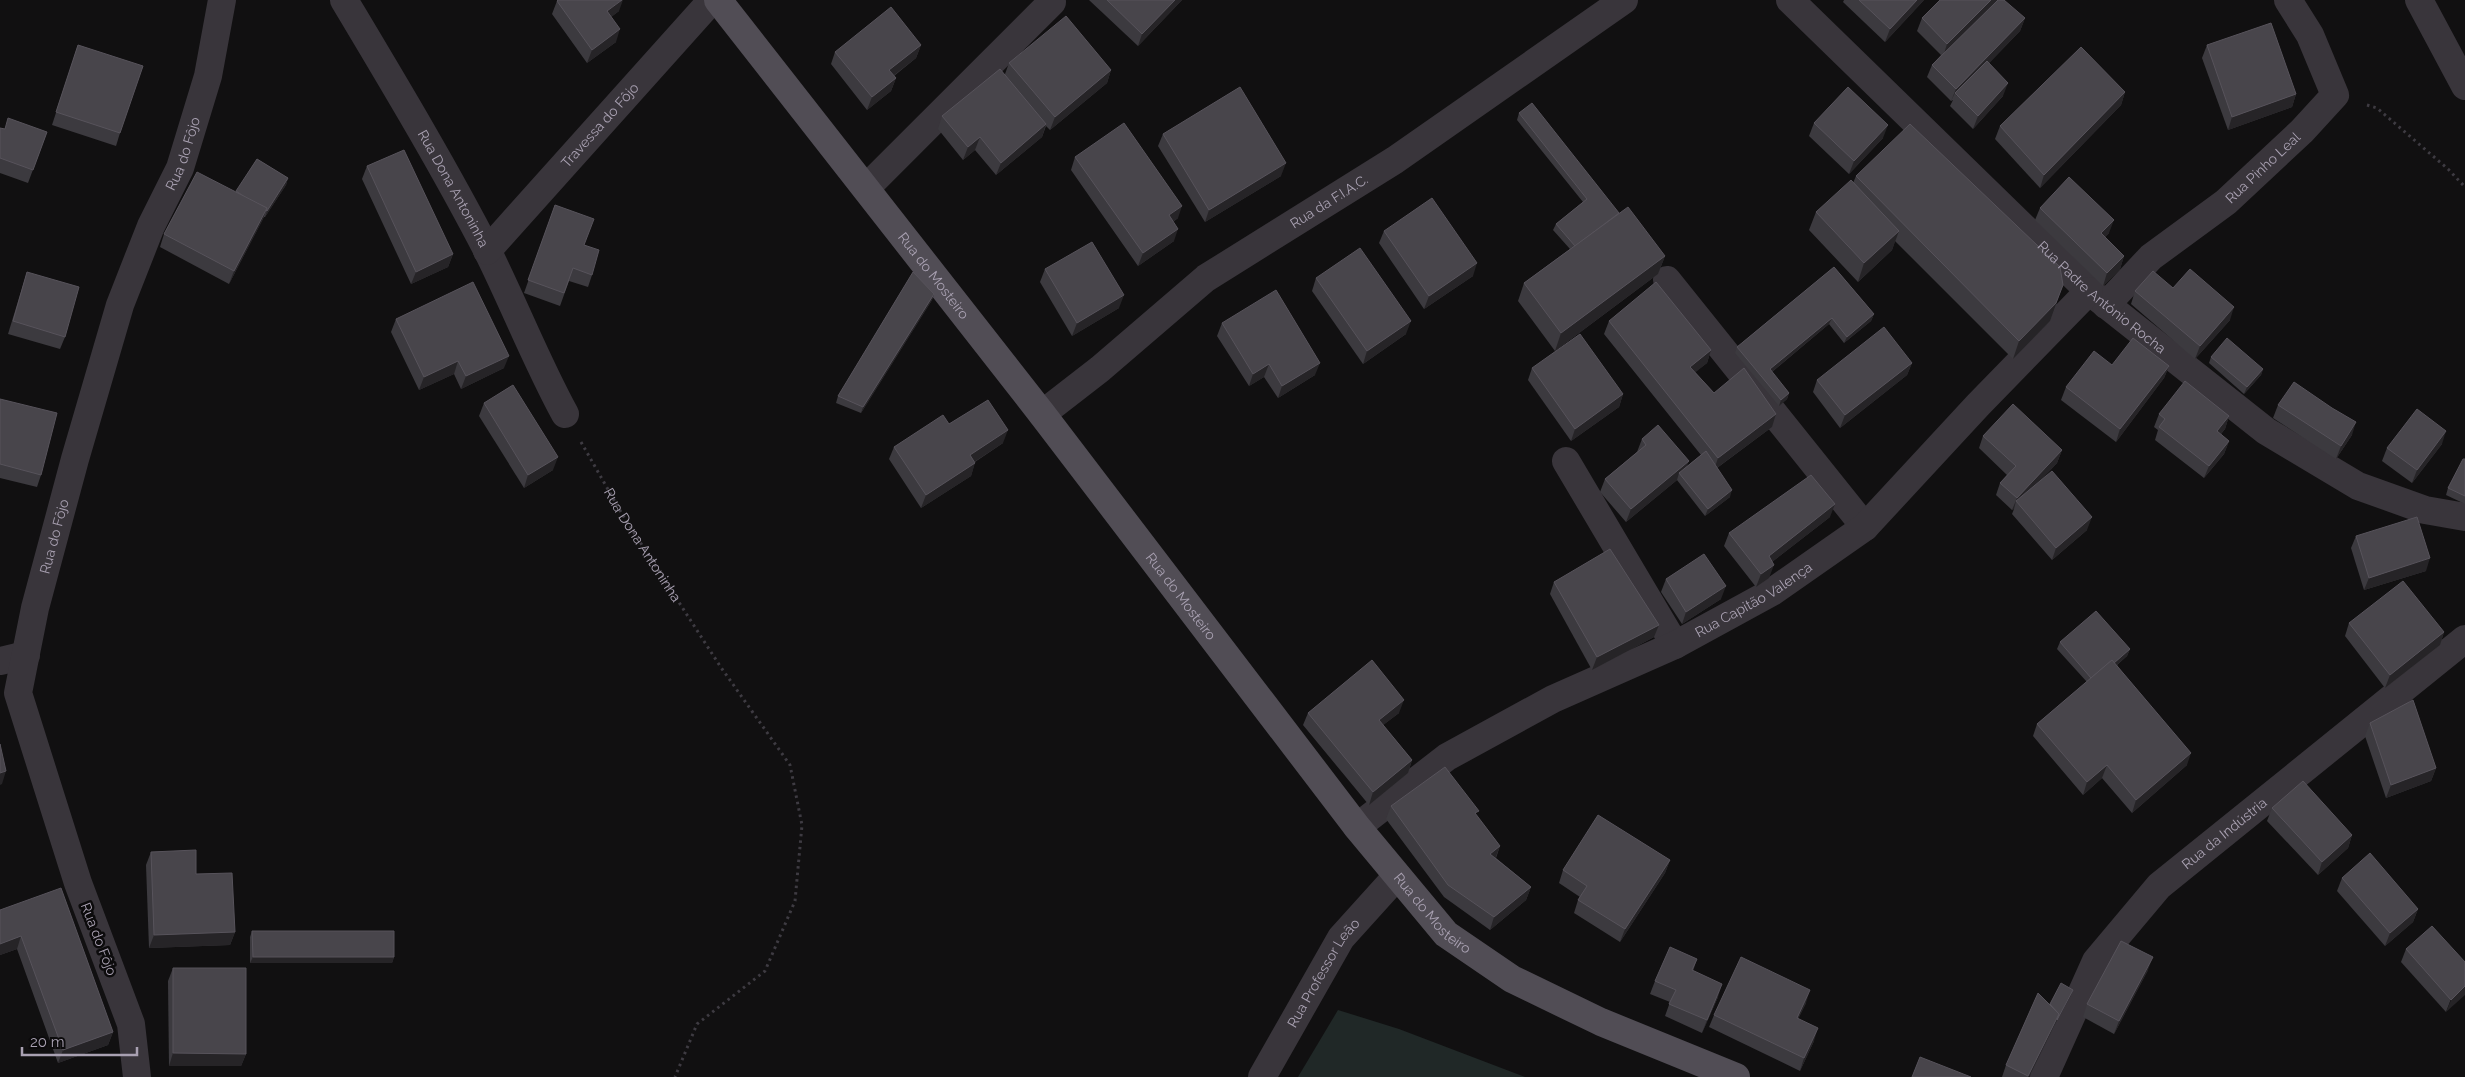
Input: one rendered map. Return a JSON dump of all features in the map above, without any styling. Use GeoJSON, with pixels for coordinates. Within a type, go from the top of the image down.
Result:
{"type":"FeatureCollection","features":[{"type":"Feature","properties":{"kind":"main road","name":"Rua do Mosteiro"},"geometry":{"type":"LineString","coordinates":[[718,0],[1042,414],[1357,827],[1446,934],[1512,979],[1601,1022],[1736,1077]]}},
{"type":"Feature","properties":{"kind":"street","name":"Rua do Fôjo"},"geometry":{"type":"LineString","coordinates":[[136,1077],[131,1024],[78,882],[18,694],[35,608],[75,459],[120,305],[151,226],[180,168],[208,76],[222,0]]}},
{"type":"Feature","properties":{"kind":"street","name":"Rua Dona Antoninha"},"geometry":{"type":"LineString","coordinates":[[344,0],[419,126],[487,251],[545,376],[566,414]]}},
{"type":"Feature","properties":{"kind":"street","name":"Travessa do Fôjo"},"geometry":{"type":"LineString","coordinates":[[487,251],[712,0]]}},
{"type":"Feature","properties":{"kind":"street","name":"Rua da F.I.A.C."},"geometry":{"type":"LineString","coordinates":[[1042,414],[1100,369],[1206,278],[1395,160],[1624,0]]}},
{"type":"Feature","properties":{"kind":"street","name":"Rua Padre António Rocha"},"geometry":{"type":"LineString","coordinates":[[1790,0],[2097,298],[2274,436],[2358,486],[2425,510],[2465,517]]}},
{"type":"Feature","properties":{"kind":"street"},"geometry":{"type":"LineString","coordinates":[[2288,0],[2310,35],[2335,95]]}},
{"type":"Feature","properties":{"kind":"street"},"geometry":{"type":"LineString","coordinates":[[2419,0],[2465,86]]}},
{"type":"Feature","properties":{"kind":"street"},"geometry":{"type":"LineString","coordinates":[[866,188],[1052,2]]}},
{"type":"Feature","properties":{"kind":"street","name":"Rua Pinho Leal"},"geometry":{"type":"LineString","coordinates":[[2097,298],[2226,202],[2302,130],[2335,95]]}},
{"type":"Feature","properties":{"kind":"street"},"geometry":{"type":"LineString","coordinates":[[1667,280],[1866,526]]}},
{"type":"Feature","properties":{"kind":"street","name":"Rua Capitão Valença"},"geometry":{"type":"LineString","coordinates":[[1357,827],[1447,758],[1553,699],[1675,644],[1772,592],[1866,526],[1978,405],[2097,298]]}},
{"type":"Feature","properties":{"kind":"street"},"geometry":{"type":"LineString","coordinates":[[1566,461],[1675,644]]}},
{"type":"Feature","properties":{"kind":"street","name":"Rua da Indústria"},"geometry":{"type":"LineString","coordinates":[[2044,1077],[2065,1036],[2096,961],[2160,886],[2465,639]]}},
{"type":"Feature","properties":{"kind":"street"},"geometry":{"type":"LineString","coordinates":[[0,661],[26,655]]}},
{"type":"Feature","properties":{"kind":"street","name":"Rua Professor Leão"},"geometry":{"type":"LineString","coordinates":[[1262,1077],[1341,938],[1397,876]]}},
{"type":"Feature","properties":{"kind":"path"},"geometry":{"type":"LineString","coordinates":[[2335,95],[2377,108],[2448,169],[2465,188]]}},
{"type":"Feature","properties":{"kind":"path","name":"Rua Dona Antoninha"},"geometry":{"type":"LineString","coordinates":[[566,414],[627,522],[720,666],[790,765],[802,825],[794,901],[765,971],[698,1024],[675,1077]]}},
{"type":"Feature","properties":{"kind":"shaded area"},"geometry":{"type":"Polygon","coordinates":[[[1338,1010],[1399,1029],[1525,1077],[1298,1077],[1338,1010]]]}},
{"type":"Feature","properties":{"kind":"building"},"geometry":{"type":"Polygon","coordinates":[[[558,0],[622,0],[607,11],[620,29],[592,50],[558,0]]]}},
{"type":"Feature","properties":{"kind":"building"},"geometry":{"type":"Polygon","coordinates":[[[1107,0],[1175,0],[1142,34],[1107,0]]]}},
{"type":"Feature","properties":{"kind":"building"},"geometry":{"type":"Polygon","coordinates":[[[1859,0],[1917,0],[1890,29],[1859,0]]]}},
{"type":"Feature","properties":{"kind":"building"},"geometry":{"type":"Polygon","coordinates":[[[1940,0],[1991,0],[1947,44],[1922,18],[1940,0]]]}},
{"type":"Feature","properties":{"kind":"building"},"geometry":{"type":"Polygon","coordinates":[[[1998,0],[2004,0],[2025,18],[1956,89],[1932,65],[1998,0]]]}},
{"type":"Feature","properties":{"kind":"building"},"geometry":{"type":"Polygon","coordinates":[[[891,7],[921,45],[889,70],[896,78],[872,97],[835,52],[891,7]]]}},
{"type":"Feature","properties":{"kind":"building"},"geometry":{"type":"Polygon","coordinates":[[[1066,16],[1111,70],[1055,117],[1009,63],[1066,16]]]}},
{"type":"Feature","properties":{"kind":"building"},"geometry":{"type":"Polygon","coordinates":[[[2271,23],[2296,94],[2232,117],[2207,45],[2271,23]]]}},
{"type":"Feature","properties":{"kind":"building"},"geometry":{"type":"Polygon","coordinates":[[[78,45],[143,66],[120,133],[56,112],[78,45]]]}},
{"type":"Feature","properties":{"kind":"building"},"geometry":{"type":"Polygon","coordinates":[[[2081,47],[2125,92],[2044,175],[2000,126],[2081,47]]]}},
{"type":"Feature","properties":{"kind":"building"},"geometry":{"type":"Polygon","coordinates":[[[1987,61],[2008,83],[1978,116],[1955,93],[1987,61]]]}},
{"type":"Feature","properties":{"kind":"building"},"geometry":{"type":"Polygon","coordinates":[[[1000,69],[1046,124],[1001,163],[980,137],[968,147],[942,116],[1000,69]]]}},
{"type":"Feature","properties":{"kind":"building"},"geometry":{"type":"Polygon","coordinates":[[[1240,87],[1286,163],[1209,210],[1163,134],[1240,87]]]}},
{"type":"Feature","properties":{"kind":"building"},"geometry":{"type":"Polygon","coordinates":[[[1848,87],[1888,125],[1854,161],[1814,123],[1848,87]]]}},
{"type":"Feature","properties":{"kind":"building"},"geometry":{"type":"Polygon","coordinates":[[[1532,103],[1619,213],[1575,246],[1556,224],[1587,199],[1519,113],[1532,103]]]}},
{"type":"Feature","properties":{"kind":"building"},"geometry":{"type":"Polygon","coordinates":[[[8,118],[47,132],[33,170],[0,158],[0,128],[5,129],[8,118]]]}},
{"type":"Feature","properties":{"kind":"building"},"geometry":{"type":"Polygon","coordinates":[[[1124,123],[1182,206],[1169,215],[1178,229],[1143,253],[1075,157],[1124,123]]]}},
{"type":"Feature","properties":{"kind":"building"},"geometry":{"type":"Polygon","coordinates":[[[1910,124],[2060,267],[2063,285],[2056,303],[2019,341],[1856,176],[1910,124]]]}},
{"type":"Feature","properties":{"kind":"building"},"geometry":{"type":"Polygon","coordinates":[[[404,150],[453,254],[416,272],[367,166],[404,150]]]}},
{"type":"Feature","properties":{"kind":"building"},"geometry":{"type":"Polygon","coordinates":[[[257,159],[288,178],[267,211],[267,208],[236,191],[257,159]]]}},
{"type":"Feature","properties":{"kind":"building"},"geometry":{"type":"Polygon","coordinates":[[[197,172],[267,208],[234,271],[164,234],[197,172]]]}},
{"type":"Feature","properties":{"kind":"building"},"geometry":{"type":"Polygon","coordinates":[[[2069,177],[2114,220],[2101,233],[2124,256],[2107,273],[2040,208],[2069,177]]]}},
{"type":"Feature","properties":{"kind":"building"},"geometry":{"type":"Polygon","coordinates":[[[1851,180],[1899,231],[1864,263],[1816,212],[1851,180]]]}},
{"type":"Feature","properties":{"kind":"building"},"geometry":{"type":"Polygon","coordinates":[[[1432,198],[1477,263],[1429,296],[1384,231],[1432,198]]]}},
{"type":"Feature","properties":{"kind":"building"},"geometry":{"type":"Polygon","coordinates":[[[555,205],[594,219],[584,245],[599,250],[592,275],[573,268],[564,293],[528,280],[555,205]]]}},
{"type":"Feature","properties":{"kind":"building"},"geometry":{"type":"Polygon","coordinates":[[[1628,207],[1665,256],[1561,333],[1524,283],[1628,207]]]}},
{"type":"Feature","properties":{"kind":"building"},"geometry":{"type":"Polygon","coordinates":[[[1092,242],[1124,295],[1077,323],[1045,269],[1092,242]]]}},
{"type":"Feature","properties":{"kind":"building"},"geometry":{"type":"Polygon","coordinates":[[[1360,248],[1411,321],[1367,351],[1316,278],[1360,248]]]}},
{"type":"Feature","properties":{"kind":"building"},"geometry":{"type":"Polygon","coordinates":[[[1834,267],[1874,314],[1847,337],[1832,318],[1770,369],[1789,393],[1781,400],[1737,347],[1834,267]]]}},
{"type":"Feature","properties":{"kind":"building"},"geometry":{"type":"Polygon","coordinates":[[[2190,269],[2234,307],[2200,346],[2135,291],[2153,271],[2173,288],[2190,269]]]}},
{"type":"Feature","properties":{"kind":"building"},"geometry":{"type":"Polygon","coordinates":[[[27,272],[79,287],[65,337],[13,321],[27,272]]]}},
{"type":"Feature","properties":{"kind":"building"},"geometry":{"type":"Polygon","coordinates":[[[913,272],[934,294],[863,407],[838,396],[913,272]]]}},
{"type":"Feature","properties":{"kind":"building"},"geometry":{"type":"Polygon","coordinates":[[[473,282],[509,356],[466,376],[458,361],[424,377],[396,319],[473,282]]]}},
{"type":"Feature","properties":{"kind":"building"},"geometry":{"type":"Polygon","coordinates":[[[1656,282],[1711,350],[1690,367],[1714,393],[1744,368],[1776,414],[1718,458],[1609,321],[1656,282]]]}},
{"type":"Feature","properties":{"kind":"building"},"geometry":{"type":"Polygon","coordinates":[[[1276,290],[1320,363],[1282,386],[1269,364],[1253,374],[1222,323],[1276,290]]]}},
{"type":"Feature","properties":{"kind":"building"},"geometry":{"type":"Polygon","coordinates":[[[1884,327],[1912,363],[1845,415],[1817,380],[1884,327]]]}},
{"type":"Feature","properties":{"kind":"building"},"geometry":{"type":"Polygon","coordinates":[[[1580,334],[1623,394],[1575,429],[1532,368],[1580,334]]]}},
{"type":"Feature","properties":{"kind":"building"},"geometry":{"type":"Polygon","coordinates":[[[2133,338],[2169,366],[2120,429],[2066,387],[2094,351],[2112,365],[2133,338]]]}},
{"type":"Feature","properties":{"kind":"building"},"geometry":{"type":"Polygon","coordinates":[[[2227,338],[2263,369],[2247,387],[2211,357],[2227,338]]]}},
{"type":"Feature","properties":{"kind":"building"},"geometry":{"type":"Polygon","coordinates":[[[2185,381],[2229,416],[2217,431],[2229,441],[2209,466],[2159,427],[2165,419],[2159,414],[2185,381]]]}},
{"type":"Feature","properties":{"kind":"building"},"geometry":{"type":"Polygon","coordinates":[[[2294,382],[2356,422],[2341,446],[2278,405],[2294,382]]]}},
{"type":"Feature","properties":{"kind":"building"},"geometry":{"type":"Polygon","coordinates":[[[513,385],[558,457],[528,475],[484,403],[513,385]]]}},
{"type":"Feature","properties":{"kind":"building"},"geometry":{"type":"Polygon","coordinates":[[[0,399],[57,413],[41,475],[0,464],[0,399]]]}},
{"type":"Feature","properties":{"kind":"building"},"geometry":{"type":"Polygon","coordinates":[[[988,400],[1008,430],[970,455],[975,463],[926,495],[894,447],[943,415],[949,424],[988,400]]]}},
{"type":"Feature","properties":{"kind":"building"},"geometry":{"type":"Polygon","coordinates":[[[2013,404],[2062,450],[2017,498],[2000,483],[2016,466],[1983,436],[2013,404]]]}},
{"type":"Feature","properties":{"kind":"building"},"geometry":{"type":"Polygon","coordinates":[[[2417,409],[2446,431],[2417,470],[2387,448],[2417,409]]]}},
{"type":"Feature","properties":{"kind":"building"},"geometry":{"type":"Polygon","coordinates":[[[1658,425],[1689,461],[1631,509],[1605,479],[1646,445],[1642,439],[1658,425]]]}},
{"type":"Feature","properties":{"kind":"building"},"geometry":{"type":"Polygon","coordinates":[[[1706,451],[1732,490],[1708,509],[1679,473],[1706,451]]]}},
{"type":"Feature","properties":{"kind":"building"},"geometry":{"type":"Polygon","coordinates":[[[2463,459],[2465,459],[2465,496],[2448,488],[2463,459]]]}},
{"type":"Feature","properties":{"kind":"building"},"geometry":{"type":"Polygon","coordinates":[[[2052,471],[2092,517],[2056,548],[2016,501],[2052,471]]]}},
{"type":"Feature","properties":{"kind":"building"},"geometry":{"type":"Polygon","coordinates":[[[1811,475],[1835,504],[1769,556],[1774,565],[1761,574],[1729,533],[1811,475]]]}},
{"type":"Feature","properties":{"kind":"building"},"geometry":{"type":"Polygon","coordinates":[[[2417,517],[2430,558],[2369,578],[2356,536],[2417,517]]]}},
{"type":"Feature","properties":{"kind":"building"},"geometry":{"type":"Polygon","coordinates":[[[1610,549],[1659,625],[1597,657],[1554,582],[1610,549]]]}},
{"type":"Feature","properties":{"kind":"building"},"geometry":{"type":"Polygon","coordinates":[[[1704,554],[1726,586],[1686,612],[1666,579],[1704,554]]]}},
{"type":"Feature","properties":{"kind":"building"},"geometry":{"type":"Polygon","coordinates":[[[2403,581],[2444,632],[2390,675],[2349,623],[2403,581]]]}},
{"type":"Feature","properties":{"kind":"building"},"geometry":{"type":"Polygon","coordinates":[[[2096,611],[2130,649],[2114,663],[2112,660],[2091,678],[2060,642],[2096,611]]]}},
{"type":"Feature","properties":{"kind":"building"},"geometry":{"type":"Polygon","coordinates":[[[1372,660],[1404,700],[1379,720],[1412,760],[1373,792],[1308,713],[1372,660]]]}},
{"type":"Feature","properties":{"kind":"building"},"geometry":{"type":"Polygon","coordinates":[[[2112,660],[2191,753],[2136,800],[2107,765],[2087,782],[2037,724],[2112,660]]]}},
{"type":"Feature","properties":{"kind":"building"},"geometry":{"type":"Polygon","coordinates":[[[2413,700],[2436,768],[2391,785],[2370,723],[2413,700]]]}},
{"type":"Feature","properties":{"kind":"building"},"geometry":{"type":"Polygon","coordinates":[[[0,744],[6,771],[0,773],[0,744]]]}},
{"type":"Feature","properties":{"kind":"building"},"geometry":{"type":"Polygon","coordinates":[[[1445,767],[1479,811],[1475,813],[1500,846],[1490,854],[1531,887],[1494,917],[1448,885],[1391,806],[1445,767]]]}},
{"type":"Feature","properties":{"kind":"building"},"geometry":{"type":"Polygon","coordinates":[[[2303,781],[2352,835],[2322,862],[2272,808],[2303,781]]]}},
{"type":"Feature","properties":{"kind":"building"},"geometry":{"type":"Polygon","coordinates":[[[1598,815],[1670,860],[1625,929],[1578,900],[1587,886],[1563,870],[1598,815]]]}},
{"type":"Feature","properties":{"kind":"building"},"geometry":{"type":"Polygon","coordinates":[[[196,850],[196,874],[232,873],[235,932],[154,935],[151,852],[196,850]]]}},
{"type":"Feature","properties":{"kind":"building"},"geometry":{"type":"Polygon","coordinates":[[[2370,853],[2418,909],[2390,933],[2342,878],[2370,853]]]}},
{"type":"Feature","properties":{"kind":"building"},"geometry":{"type":"Polygon","coordinates":[[[61,888],[113,1032],[63,1050],[21,936],[0,944],[0,910],[61,888]]]}},
{"type":"Feature","properties":{"kind":"building"},"geometry":{"type":"Polygon","coordinates":[[[2432,926],[2465,962],[2465,986],[2451,1000],[2406,949],[2432,926]]]}},
{"type":"Feature","properties":{"kind":"building"},"geometry":{"type":"Polygon","coordinates":[[[252,931],[394,931],[394,957],[253,957],[252,931]]]}},
{"type":"Feature","properties":{"kind":"building"},"geometry":{"type":"Polygon","coordinates":[[[2121,941],[2153,957],[2119,1021],[2087,1004],[2121,941]]]}},
{"type":"Feature","properties":{"kind":"building"},"geometry":{"type":"Polygon","coordinates":[[[1670,947],[1697,959],[1692,970],[1722,984],[1707,1020],[1669,1004],[1676,990],[1655,981],[1670,947]]]}},
{"type":"Feature","properties":{"kind":"building"},"geometry":{"type":"Polygon","coordinates":[[[1741,957],[1810,990],[1797,1018],[1818,1028],[1804,1058],[1714,1015],[1741,957]]]}},
{"type":"Feature","properties":{"kind":"building"},"geometry":{"type":"Polygon","coordinates":[[[173,968],[246,968],[246,1054],[173,1053],[173,968]]]}},
{"type":"Feature","properties":{"kind":"building"},"geometry":{"type":"Polygon","coordinates":[[[2061,983],[2073,990],[2057,1020],[2059,1014],[2050,1004],[2061,983]]]}},
{"type":"Feature","properties":{"kind":"building"},"geometry":{"type":"Polygon","coordinates":[[[2038,993],[2059,1014],[2028,1076],[2006,1065],[2038,993]]]}},
{"type":"Feature","properties":{"kind":"building"},"geometry":{"type":"Polygon","coordinates":[[[1920,1057],[1971,1077],[1912,1077],[1920,1057]]]}}]}
